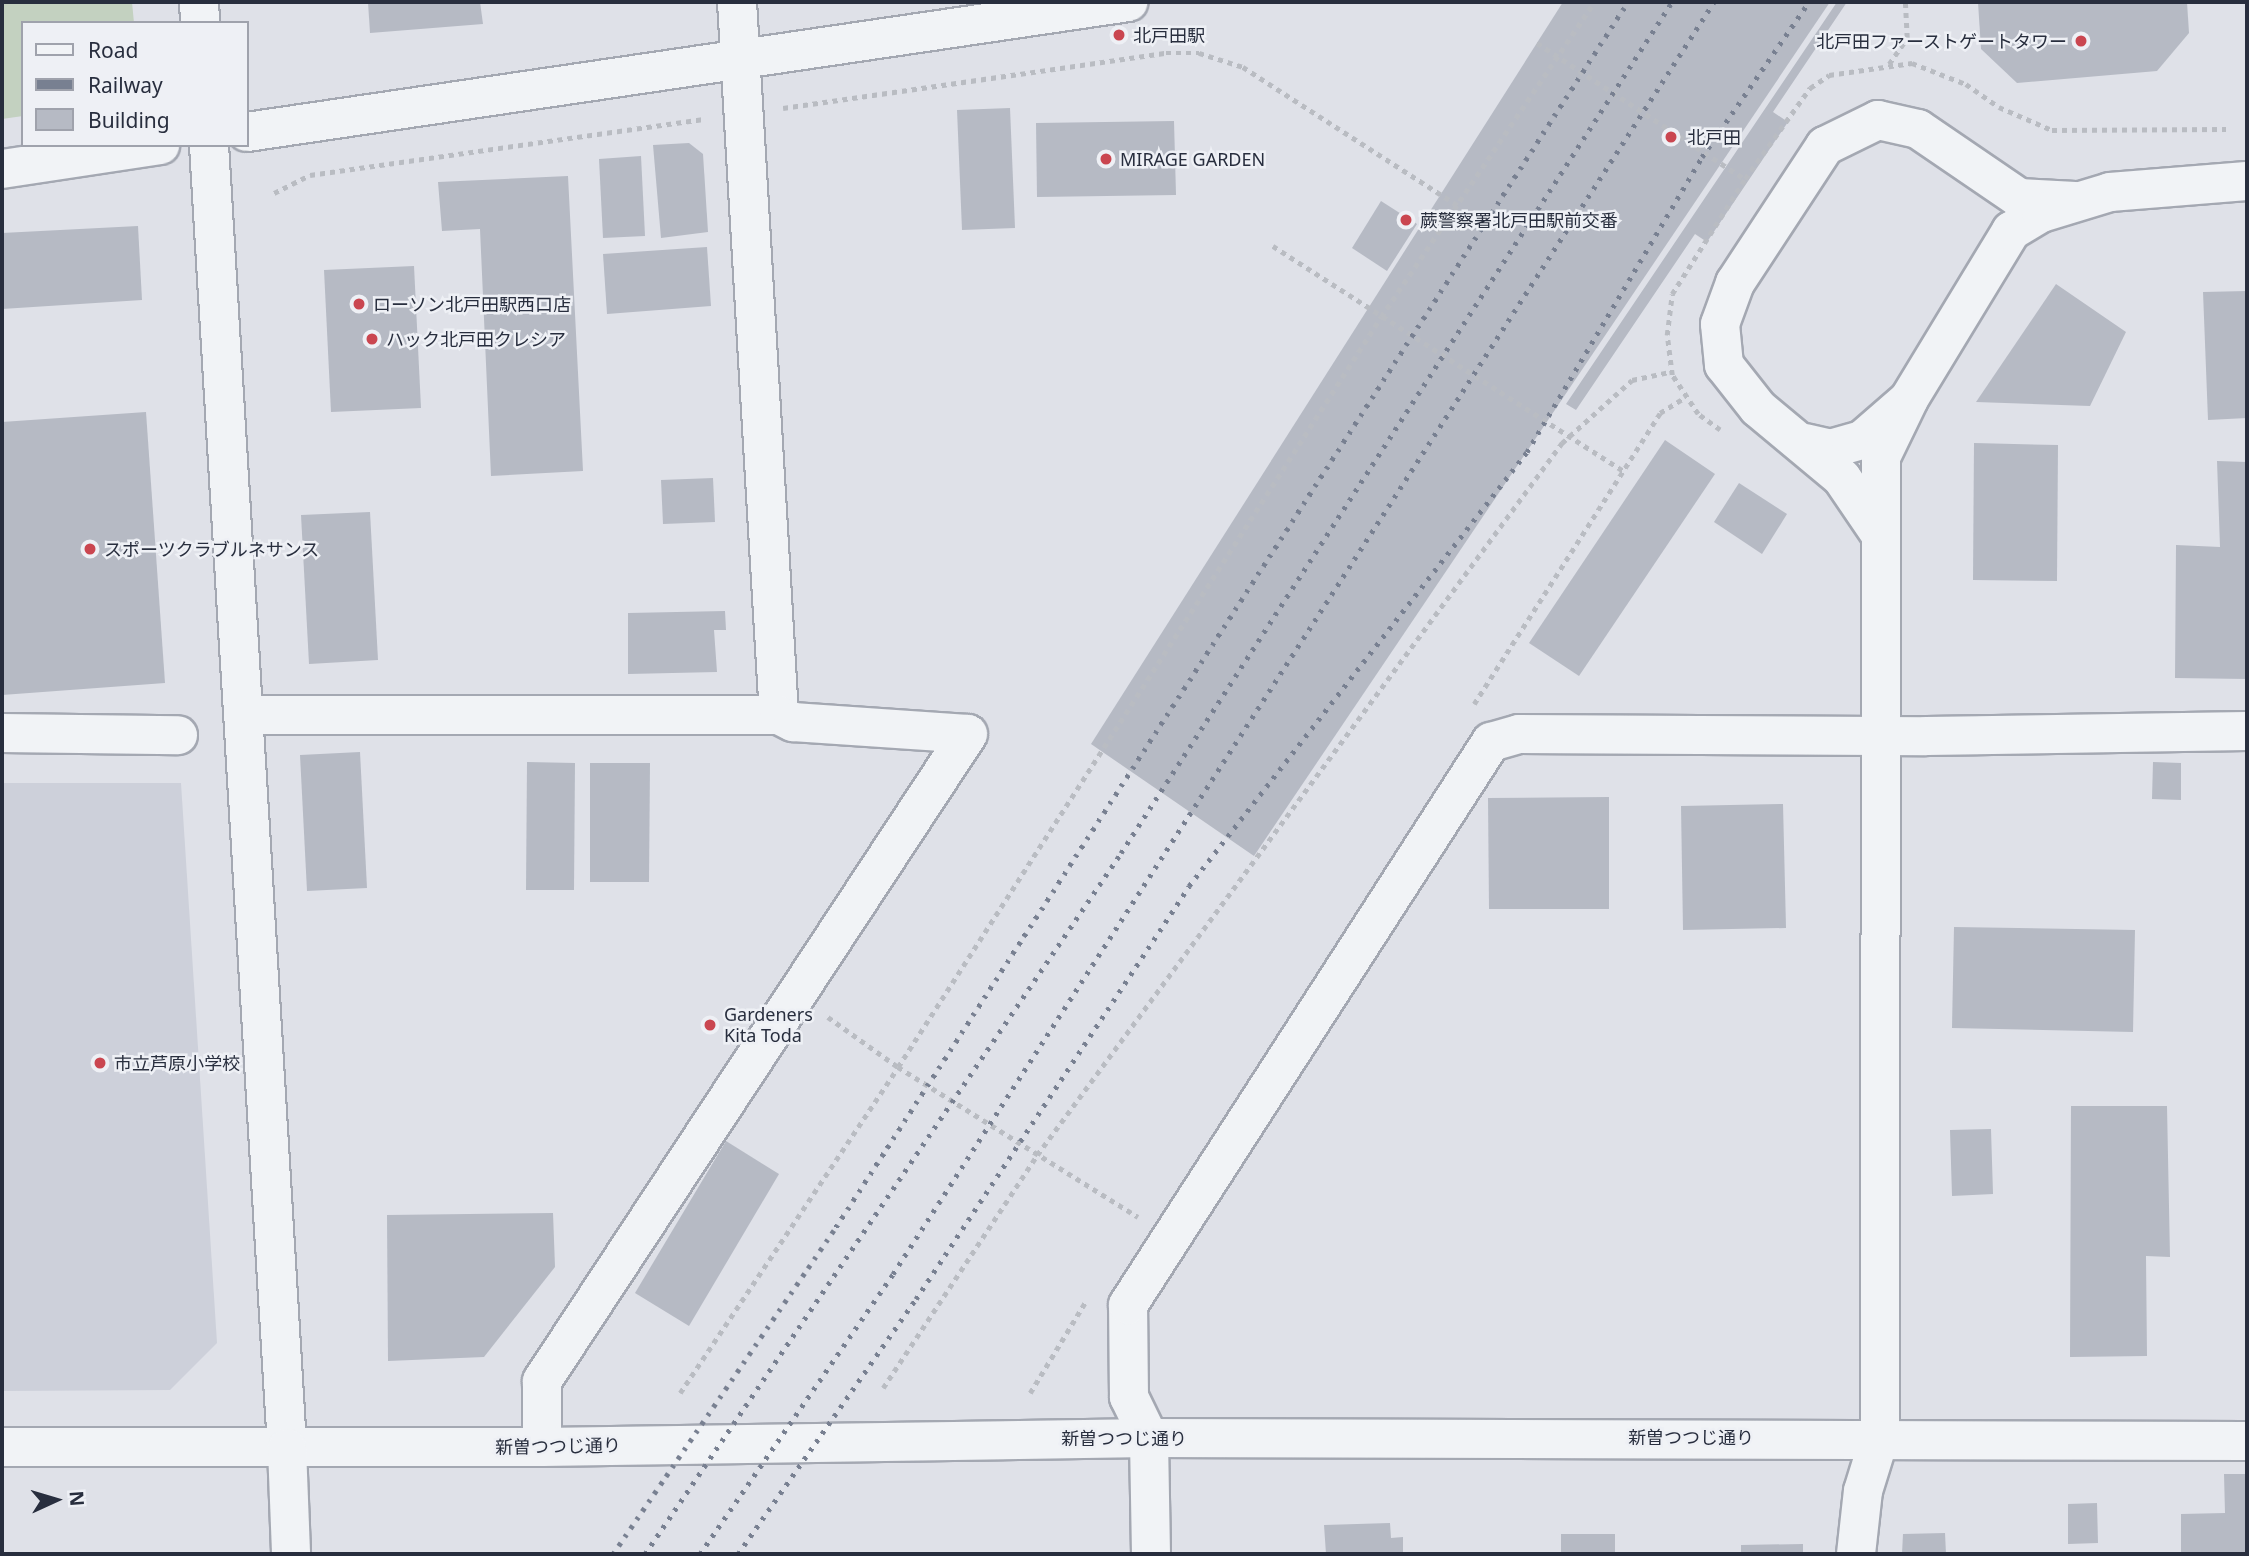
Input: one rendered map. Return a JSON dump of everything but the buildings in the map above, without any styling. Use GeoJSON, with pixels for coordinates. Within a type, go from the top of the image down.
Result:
{"type":"FeatureCollection","features":[{"type":"Feature","properties":{"kind":"street"},"geometry":{"type":"LineString","coordinates":[[199,2],[201,21]]}},
{"type":"Feature","properties":{"kind":"street"},"geometry":{"type":"LineString","coordinates":[[737,2],[779,715]]}},
{"type":"Feature","properties":{"kind":"street"},"geometry":{"type":"LineString","coordinates":[[248,132],[1128,2]]}},
{"type":"Feature","properties":{"kind":"street"},"geometry":{"type":"LineString","coordinates":[[1880,534],[1842,478],[1805,443],[1758,408],[1724,365],[1720,324],[1735,283],[1825,146],[1878,120],[1899,123],[1948,148],[2019,198],[2075,201]]}},
{"type":"Feature","properties":{"kind":"street"},"geometry":{"type":"LineString","coordinates":[[2,169],[147,147]]}},
{"type":"Feature","properties":{"kind":"street"},"geometry":{"type":"LineString","coordinates":[[209,147],[246,715],[291,1554]]}},
{"type":"Feature","properties":{"kind":"street"},"geometry":{"type":"LineString","coordinates":[[1856,1554],[1863,1492],[1880,1436],[1881,457],[1909,399],[2011,231],[2075,201],[2110,192],[2247,181]]}},
{"type":"Feature","properties":{"kind":"street"},"geometry":{"type":"LineString","coordinates":[[1805,443],[1830,449],[1862,440],[1909,399]]}},
{"type":"Feature","properties":{"kind":"street"},"geometry":{"type":"LineString","coordinates":[[246,715],[779,715],[793,722],[968,734],[542,1381],[542,1447]]}},
{"type":"Feature","properties":{"kind":"street"},"geometry":{"type":"LineString","coordinates":[[1150,1554],[1149,1438],[1129,1397],[1126,1317],[1133,1292],[1491,742],[1520,734],[1880,735],[2247,731]]}},
{"type":"Feature","properties":{"kind":"street"},"geometry":{"type":"LineString","coordinates":[[2,733],[178,735]]}},
{"type":"Feature","properties":{"kind":"street","name":"新曽つつじ通り"},"geometry":{"type":"LineString","coordinates":[[2,1447],[542,1447],[1149,1438],[1880,1436],[2247,1441]]}},
{"type":"Feature","properties":{"kind":"path"},"geometry":{"type":"LineString","coordinates":[[680,1393],[898,1067],[1381,317],[1594,2]]}},
{"type":"Feature","properties":{"kind":"path"},"geometry":{"type":"LineString","coordinates":[[1905,2],[1907,37],[1889,64],[1932,68],[2030,123],[2052,130],[2226,129]]}},
{"type":"Feature","properties":{"kind":"path"},"geometry":{"type":"LineString","coordinates":[[1537,43],[1745,179]]}},
{"type":"Feature","properties":{"kind":"path"},"geometry":{"type":"LineString","coordinates":[[274,193],[310,175],[1166,53],[1199,53],[1243,67],[1457,205]]}},
{"type":"Feature","properties":{"kind":"path"},"geometry":{"type":"LineString","coordinates":[[1273,246],[1623,471]]}},
{"type":"Feature","properties":{"kind":"path"},"geometry":{"type":"LineString","coordinates":[[883,1388],[1037,1155],[1570,436],[1632,380],[1671,372]]}},
{"type":"Feature","properties":{"kind":"path"},"geometry":{"type":"LineString","coordinates":[[1468,714],[1660,413],[1684,398]]}},
{"type":"Feature","properties":{"kind":"path"},"geometry":{"type":"LineString","coordinates":[[796,994],[898,1067],[1167,1240]]}},
{"type":"Feature","properties":{"kind":"shaded area","name":"市立芦原小学校"},"geometry":{"type":"Polygon","coordinates":[[[2,783],[181,783],[217,1343],[170,1390],[2,1391],[2,783]]]}},
{"type":"Feature","properties":{"kind":"green space"},"geometry":{"type":"Polygon","coordinates":[[[2,2],[132,2],[134,21],[21,21],[21,116],[2,119],[2,2]]]}},
{"type":"Feature","properties":{"kind":"railway"},"geometry":{"type":"LineString","coordinates":[[613,1554],[836,1227],[1628,2]]}},
{"type":"Feature","properties":{"kind":"railway"},"geometry":{"type":"LineString","coordinates":[[645,1554],[1121,853],[1672,2]]}},
{"type":"Feature","properties":{"kind":"railway"},"geometry":{"type":"LineString","coordinates":[[700,1554],[893,1274],[1714,2]]}},
{"type":"Feature","properties":{"kind":"railway"},"geometry":{"type":"LineString","coordinates":[[738,1554],[916,1299],[1189,886],[1527,452],[1702,157],[1809,2]]}},
{"type":"Feature","properties":{"kind":"place","name":"北戸田駅"},"geometry":{"type":"Point","coordinates":[1119,35]}},
{"type":"Feature","properties":{"kind":"place","name":"北戸田ファーストゲートタワー"},"geometry":{"type":"Point","coordinates":[2081,41]}},
{"type":"Feature","properties":{"kind":"place","name":"北戸田"},"geometry":{"type":"Point","coordinates":[1671,137]}},
{"type":"Feature","properties":{"kind":"place","name":"MIRAGE GARDEN"},"geometry":{"type":"Point","coordinates":[1106,159]}},
{"type":"Feature","properties":{"kind":"place","name":"蕨警察署北戸田駅前交番"},"geometry":{"type":"Point","coordinates":[1406,220]}},
{"type":"Feature","properties":{"kind":"place","name":"ローソン北戸田駅西口店"},"geometry":{"type":"Point","coordinates":[359,304]}},
{"type":"Feature","properties":{"kind":"place","name":"ハック北戸田クレシア"},"geometry":{"type":"Point","coordinates":[372,339]}},
{"type":"Feature","properties":{"kind":"place","name":"スポーツクラブルネサンス"},"geometry":{"type":"Point","coordinates":[90,549]}},
{"type":"Feature","properties":{"kind":"place","name":"Gardeners Kita Toda"},"geometry":{"type":"Point","coordinates":[710,1025]}},
{"type":"Feature","properties":{"kind":"place","name":"市立芦原小学校"},"geometry":{"type":"Point","coordinates":[100,1063]}}]}
